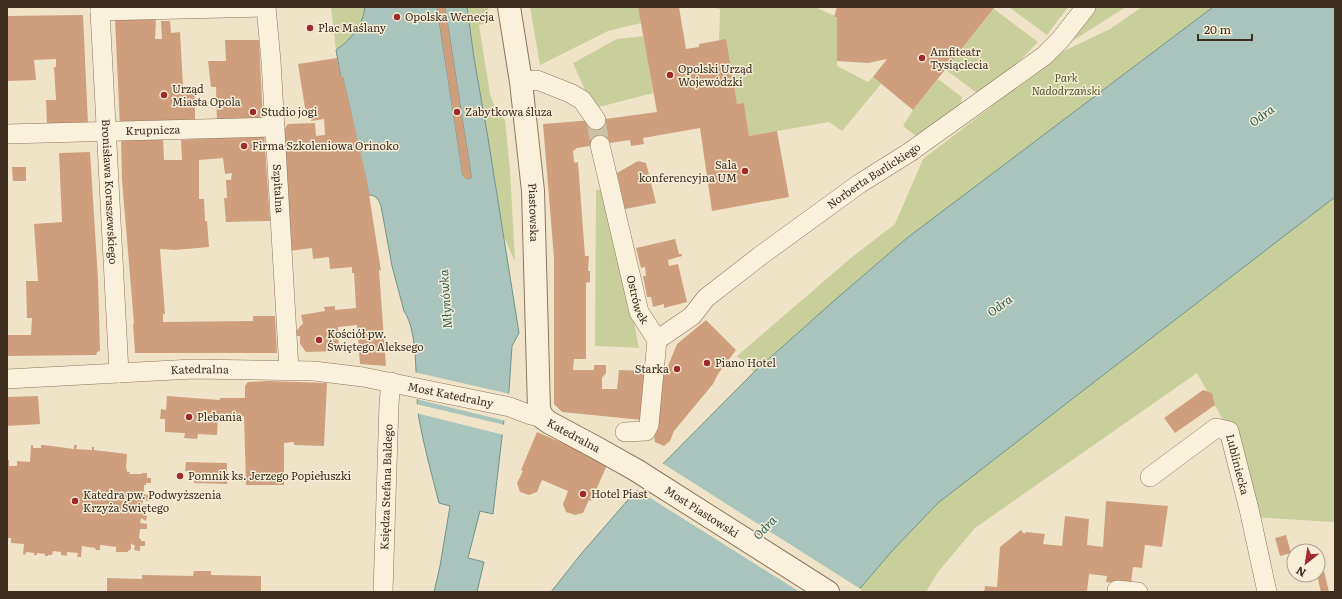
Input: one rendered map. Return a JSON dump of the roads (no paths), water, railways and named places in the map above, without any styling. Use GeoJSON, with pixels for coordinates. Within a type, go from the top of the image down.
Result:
{"type":"FeatureCollection","features":[{"type":"Feature","properties":{"kind":"street"},"geometry":{"type":"LineString","coordinates":[[98,9],[266,7]]}},
{"type":"Feature","properties":{"kind":"street","name":"Szpitalna"},"geometry":{"type":"LineString","coordinates":[[266,7],[271,61],[289,370]]}},
{"type":"Feature","properties":{"kind":"street","name":"Piastowska"},"geometry":{"type":"LineString","coordinates":[[509,7],[521,82],[533,191],[539,409],[543,418]]}},
{"type":"Feature","properties":{"kind":"street","name":"Norberta Barlickiego"},"geometry":{"type":"LineString","coordinates":[[657,340],[692,316],[706,298],[760,256],[859,184],[910,152],[1044,56],[1060,40],[1086,7]]}},
{"type":"Feature","properties":{"kind":"street","name":"Bronisława Koraszewskiego"},"geometry":{"type":"LineString","coordinates":[[98,9],[119,373]]}},
{"type":"Feature","properties":{"kind":"street"},"geometry":{"type":"LineString","coordinates":[[521,82],[537,80],[570,93],[582,100],[596,120]]}},
{"type":"Feature","properties":{"kind":"street","name":"Krupnicza"},"geometry":{"type":"LineString","coordinates":[[7,134],[275,127]]}},
{"type":"Feature","properties":{"kind":"street","name":"Ostrówek"},"geometry":{"type":"LineString","coordinates":[[600,145],[638,312],[657,340]]}},
{"type":"Feature","properties":{"kind":"street"},"geometry":{"type":"LineString","coordinates":[[625,432],[646,431],[649,425],[657,340]]}},
{"type":"Feature","properties":{"kind":"street","name":"Katedralna"},"geometry":{"type":"LineString","coordinates":[[7,379],[193,369],[289,370],[342,373],[391,382]]}},
{"type":"Feature","properties":{"kind":"street","name":"Most Katedralny"},"geometry":{"type":"LineString","coordinates":[[391,382],[510,407]]}},
{"type":"Feature","properties":{"kind":"street","name":"Księdza Stefana Baldego"},"geometry":{"type":"LineString","coordinates":[[383,592],[391,382]]}},
{"type":"Feature","properties":{"kind":"street","name":"Katedralna"},"geometry":{"type":"LineString","coordinates":[[510,407],[543,418],[555,427],[636,470]]}},
{"type":"Feature","properties":{"kind":"street","name":"Lubliniecka"},"geometry":{"type":"LineString","coordinates":[[1150,477],[1216,428],[1229,431],[1249,509],[1267,592]]}},
{"type":"Feature","properties":{"kind":"street","name":"Most Piastowski"},"geometry":{"type":"LineString","coordinates":[[636,470],[828,592]]}},
{"type":"Feature","properties":{"kind":"street"},"geometry":{"type":"LineString","coordinates":[[1117,592],[1117,590],[1138,592]]}},
{"type":"Feature","properties":{"kind":"water","name":"Młynówka"},"geometry":{"type":"Polygon","coordinates":[[[365,7],[437,7],[463,176],[468,179],[471,178],[471,175],[445,7],[467,7],[519,333],[512,346],[509,391],[504,420],[493,514],[480,511],[468,558],[484,562],[477,592],[434,592],[450,506],[439,503],[428,461],[419,419],[416,363],[412,334],[392,266],[381,206],[377,198],[369,195],[343,78],[341,78],[336,50],[347,42],[355,32],[362,20],[365,7]]]}},
{"type":"Feature","properties":{"kind":"water","name":"Odra"},"geometry":{"type":"Polygon","coordinates":[[[1213,7],[1335,7],[1335,197],[938,503],[892,551],[857,592],[551,592],[581,554],[634,493],[754,372],[836,299],[907,238],[1213,7]]]}},
{"type":"Feature","properties":{"kind":"tunnel"},"geometry":{"type":"LineString","coordinates":[[596,120],[600,145]]}},
{"type":"Feature","properties":{"kind":"place","name":"Opolska Wenecja"},"geometry":{"type":"Point","coordinates":[397,17]}},
{"type":"Feature","properties":{"kind":"place","name":"Plac Maślany"},"geometry":{"type":"Point","coordinates":[310,28]}},
{"type":"Feature","properties":{"kind":"place","name":"Amfiteatr Tysiąclecia"},"geometry":{"type":"Point","coordinates":[922,58]}},
{"type":"Feature","properties":{"kind":"place","name":"Opolski Urząd Wojewódzki"},"geometry":{"type":"Point","coordinates":[670,75]}},
{"type":"Feature","properties":{"kind":"place","name":"Urząd Miasta Opola"},"geometry":{"type":"Point","coordinates":[164,95]}},
{"type":"Feature","properties":{"kind":"place","name":"Studio jogi"},"geometry":{"type":"Point","coordinates":[253,112]}},
{"type":"Feature","properties":{"kind":"place","name":"Zabytkowa śluza"},"geometry":{"type":"Point","coordinates":[457,112]}},
{"type":"Feature","properties":{"kind":"place","name":"Firma Szkoleniowa Orinoko"},"geometry":{"type":"Point","coordinates":[244,146]}},
{"type":"Feature","properties":{"kind":"place","name":"Sala konferencyjna UM"},"geometry":{"type":"Point","coordinates":[745,171]}},
{"type":"Feature","properties":{"kind":"place","name":"Kościół pw. Świętego Aleksego"},"geometry":{"type":"Point","coordinates":[319,340]}},
{"type":"Feature","properties":{"kind":"place","name":"Piano Hotel"},"geometry":{"type":"Point","coordinates":[707,363]}},
{"type":"Feature","properties":{"kind":"place","name":"Starka"},"geometry":{"type":"Point","coordinates":[677,369]}},
{"type":"Feature","properties":{"kind":"place","name":"Plebania"},"geometry":{"type":"Point","coordinates":[189,417]}},
{"type":"Feature","properties":{"kind":"place","name":"Pomnik ks. Jerzego Popiełuszki"},"geometry":{"type":"Point","coordinates":[180,476]}},
{"type":"Feature","properties":{"kind":"place","name":"Hotel Piast"},"geometry":{"type":"Point","coordinates":[583,494]}},
{"type":"Feature","properties":{"kind":"place","name":"Katedra pw. Podwyższenia Krzyża Świętego"},"geometry":{"type":"Point","coordinates":[75,501]}},
{"type":"Feature","properties":{"kind":"park label","name":"Park Nadodrzański"},"geometry":{"type":"Point","coordinates":[1066,84]}}]}
